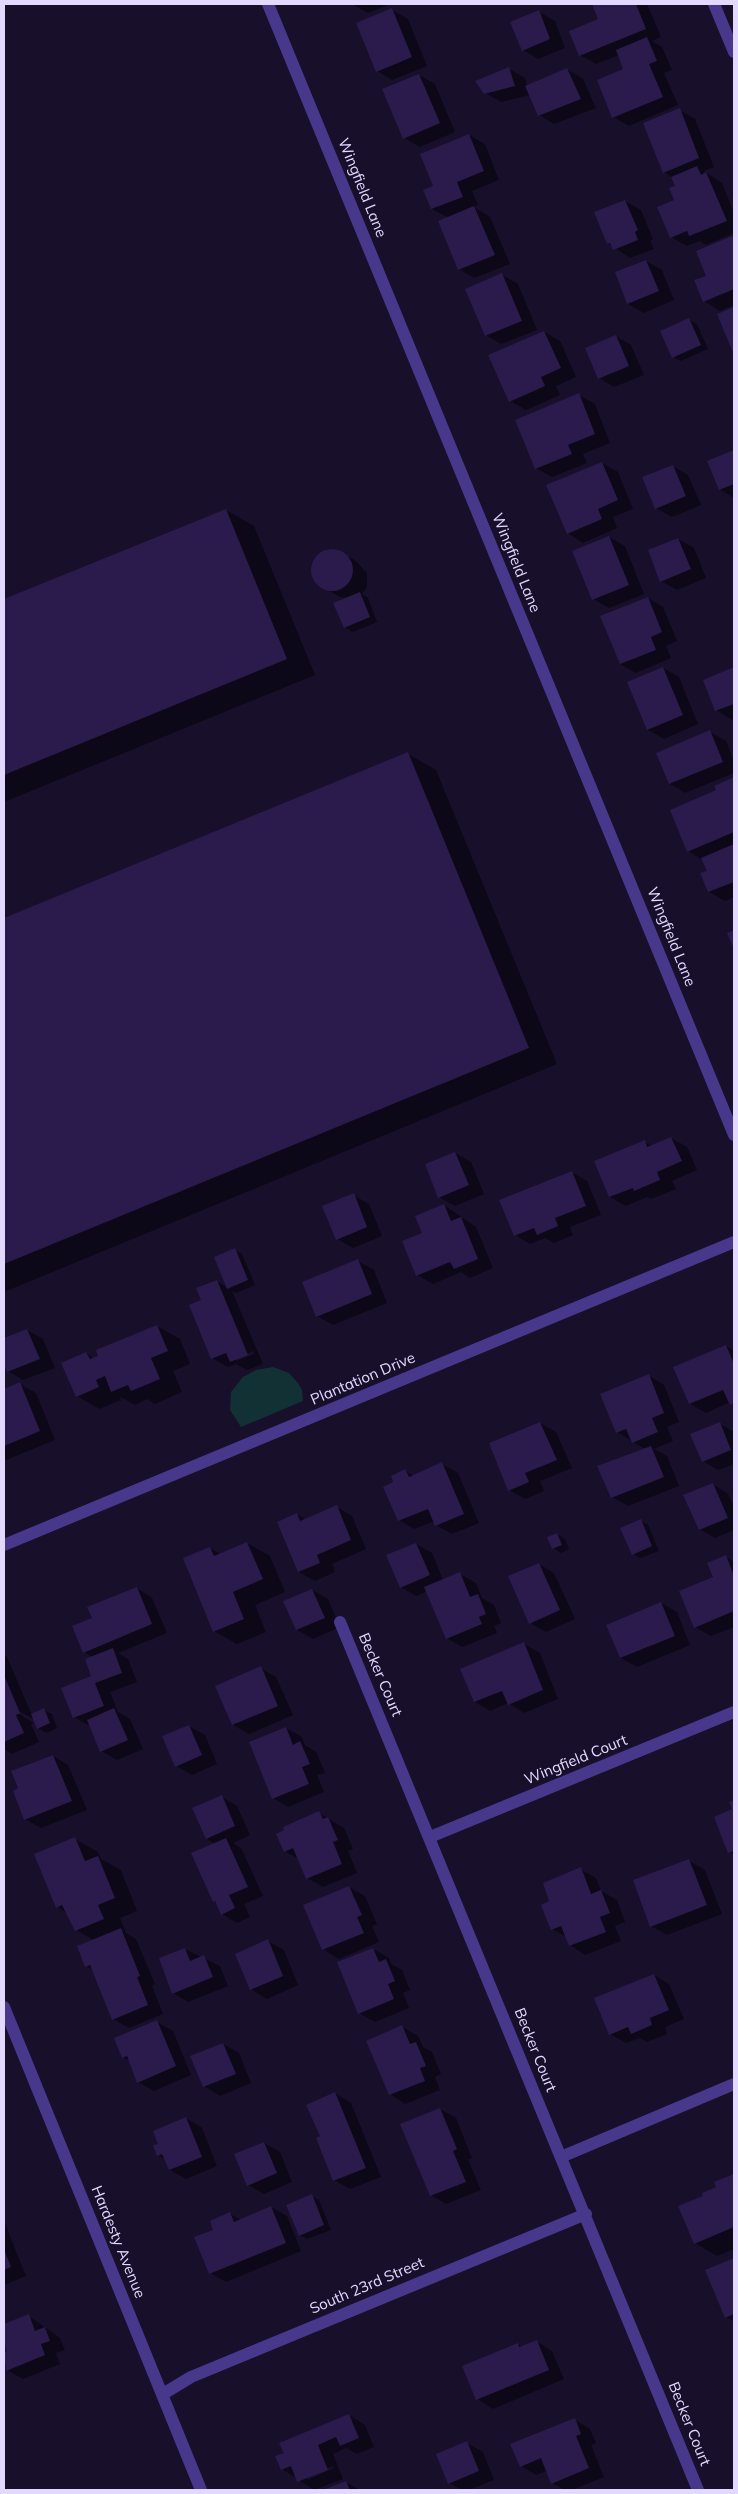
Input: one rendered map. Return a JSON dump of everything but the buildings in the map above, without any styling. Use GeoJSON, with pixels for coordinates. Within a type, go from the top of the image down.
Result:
{"type":"FeatureCollection","features":[{"type":"Feature","properties":{"kind":"street","name":"Wingfield Lane"},"geometry":{"type":"LineString","coordinates":[[268,4],[734,1134]]}},
{"type":"Feature","properties":{"kind":"street"},"geometry":{"type":"LineString","coordinates":[[714,4],[734,52]]}},
{"type":"Feature","properties":{"kind":"street","name":"Plantation Drive"},"geometry":{"type":"LineString","coordinates":[[4,1545],[734,1242]]}},
{"type":"Feature","properties":{"kind":"street","name":"Becker Court"},"geometry":{"type":"LineString","coordinates":[[340,1622],[586,2214],[698,2490]]}},
{"type":"Feature","properties":{"kind":"street","name":"Wingfield Court"},"geometry":{"type":"LineString","coordinates":[[430,1837],[734,1712]]}},
{"type":"Feature","properties":{"kind":"street","name":"Hardesty Avenue"},"geometry":{"type":"LineString","coordinates":[[4,2007],[201,2490]]}},
{"type":"Feature","properties":{"kind":"street"},"geometry":{"type":"LineString","coordinates":[[561,2157],[734,2084]]}},
{"type":"Feature","properties":{"kind":"street","name":"South 23rd Street"},"geometry":{"type":"LineString","coordinates":[[163,2394],[191,2377],[586,2214]]}},
{"type":"Feature","properties":{"kind":"green space"},"geometry":{"type":"Polygon","coordinates":[[[273,1367],[289,1373],[298,1383],[302,1390],[303,1401],[241,1427],[230,1410],[231,1392],[243,1377],[256,1370],[273,1367]]]}}]}
